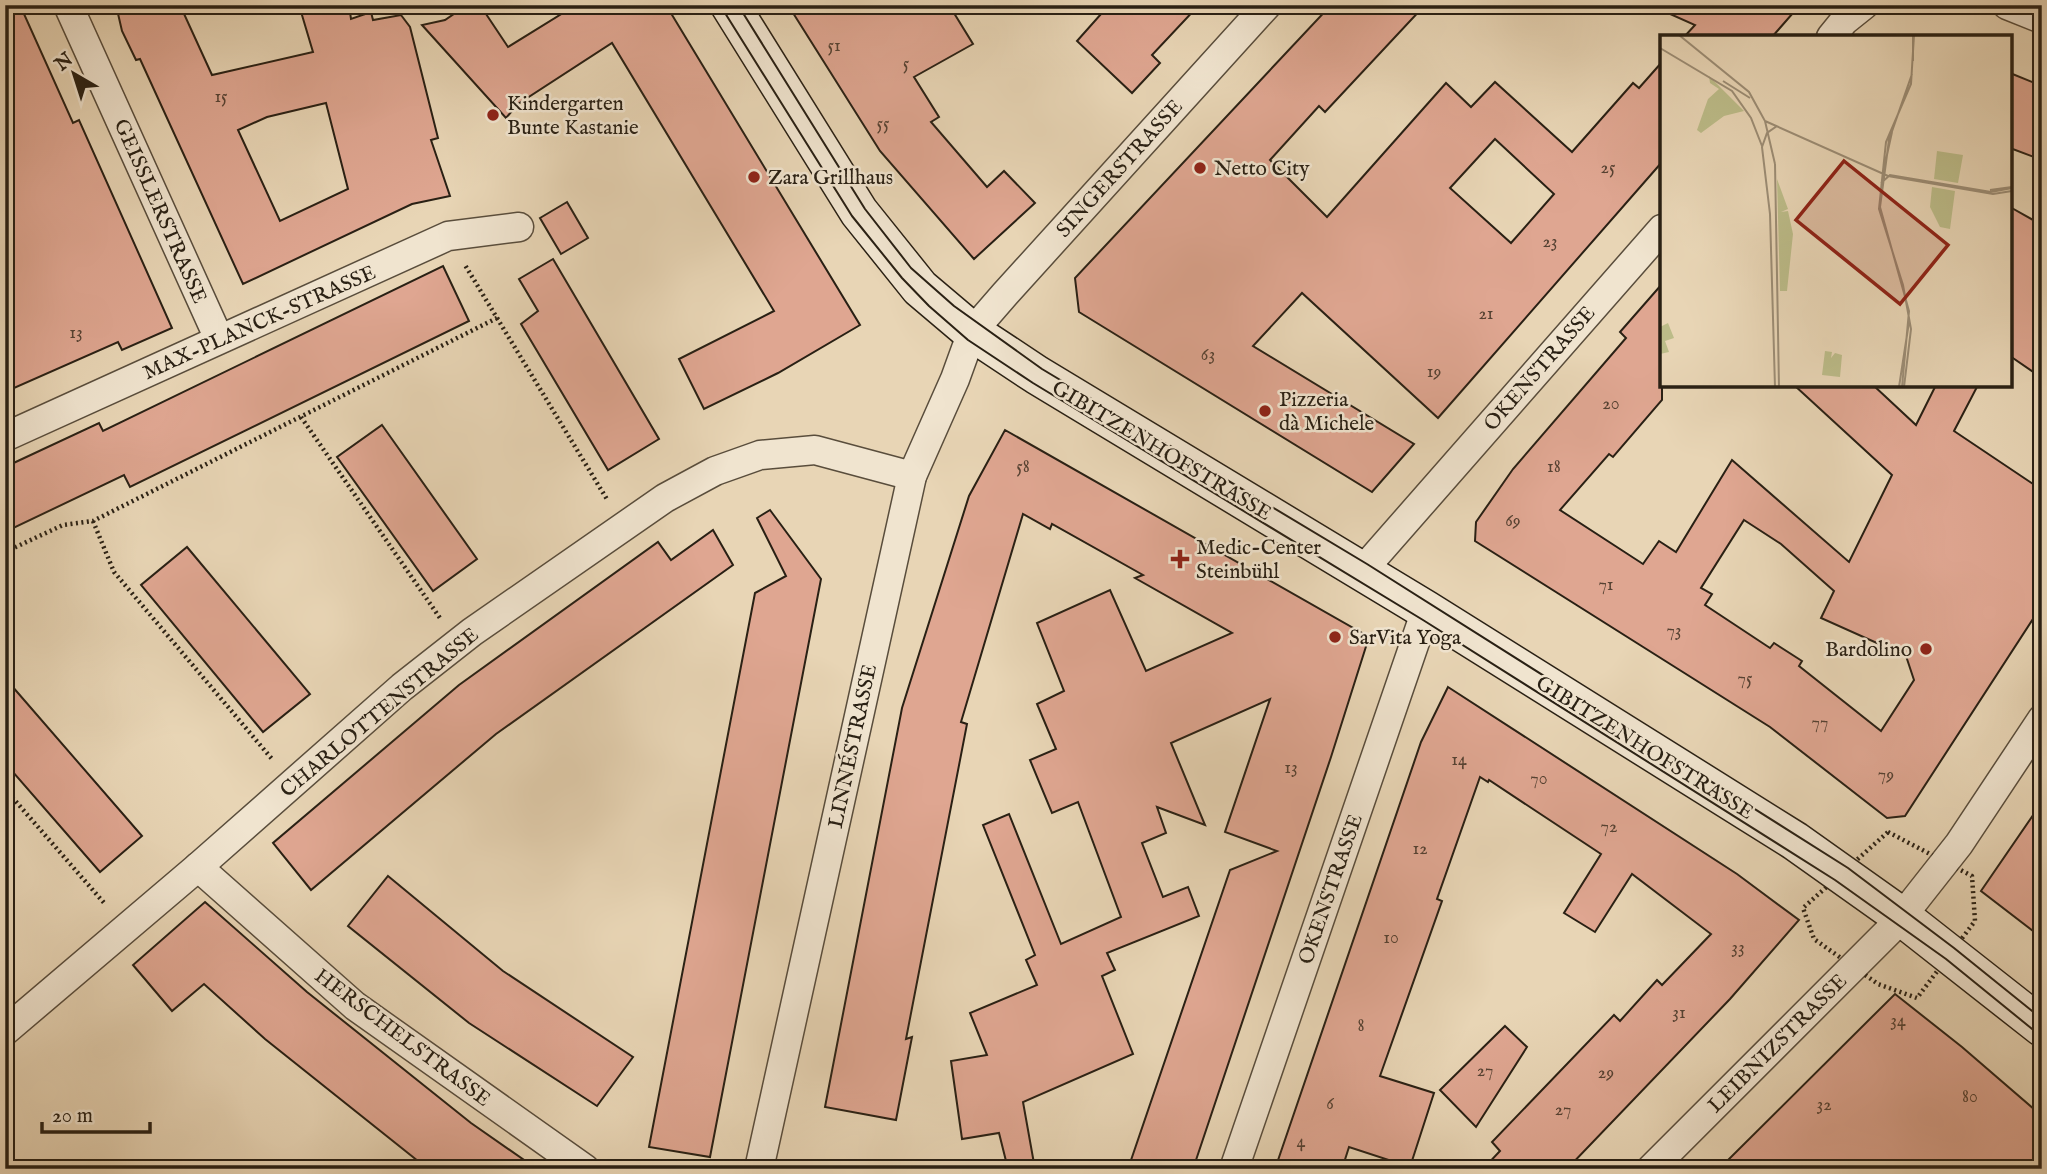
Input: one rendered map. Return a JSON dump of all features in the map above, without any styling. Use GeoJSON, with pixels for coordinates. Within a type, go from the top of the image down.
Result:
{"type":"FeatureCollection","features":[{"type":"Feature","properties":{"kind":"main road","name":"GIBITZENHOFSTRASSE"},"geometry":{"type":"LineString","coordinates":[[730,5],[859,212],[920,288],[972,332],[1037,375],[1426,610],[1795,841],[1902,917],[2042,1027]]}},
{"type":"Feature","properties":{"kind":"street","name":"GEISSLERSTRASSE"},"geometry":{"type":"LineString","coordinates":[[68,5],[219,339]]}},
{"type":"Feature","properties":{"kind":"street","name":"SINGERSTRASSE"},"geometry":{"type":"LineString","coordinates":[[972,332],[1267,5]]}},
{"type":"Feature","properties":{"kind":"street"},"geometry":{"type":"LineString","coordinates":[[1832,35],[1864,5]]}},
{"type":"Feature","properties":{"kind":"street"},"geometry":{"type":"LineString","coordinates":[[2007,5],[2042,19]]}},
{"type":"Feature","properties":{"kind":"street","name":"MAX-PLANCK-STRASSE"},"geometry":{"type":"LineString","coordinates":[[5,438],[448,236],[519,227]]}},
{"type":"Feature","properties":{"kind":"street","name":"OKENSTRASSE"},"geometry":{"type":"LineString","coordinates":[[1362,571],[1660,231]]}},
{"type":"Feature","properties":{"kind":"street","name":"LINNÉSTRASSE"},"geometry":{"type":"LineString","coordinates":[[759,1169],[912,476],[955,379],[972,332]]}},
{"type":"Feature","properties":{"kind":"street","name":"CHARLOTTENSTRASSE"},"geometry":{"type":"LineString","coordinates":[[5,1031],[198,867],[402,687],[457,644],[665,498],[715,471],[760,455],[815,450],[912,476]]}},
{"type":"Feature","properties":{"kind":"street","name":"OKENSTRASSE"},"geometry":{"type":"LineString","coordinates":[[1234,1169],[1426,610]]}},
{"type":"Feature","properties":{"kind":"street","name":"LEIBNIZSTRASSE"},"geometry":{"type":"LineString","coordinates":[[1651,1169],[1902,917],[1963,837],[2042,719]]}},
{"type":"Feature","properties":{"kind":"street","name":"HERSCHELSTRASSE"},"geometry":{"type":"LineString","coordinates":[[198,867],[355,1006],[585,1169]]}},
{"type":"Feature","properties":{"kind":"path"},"geometry":{"type":"LineString","coordinates":[[448,236],[624,525]]}},
{"type":"Feature","properties":{"kind":"path"},"geometry":{"type":"LineString","coordinates":[[5,552],[63,526],[93,521],[497,318]]}},
{"type":"Feature","properties":{"kind":"path"},"geometry":{"type":"LineString","coordinates":[[301,417],[457,644]]}},
{"type":"Feature","properties":{"kind":"path"},"geometry":{"type":"LineString","coordinates":[[93,521],[114,572],[293,783]]}},
{"type":"Feature","properties":{"kind":"path"},"geometry":{"type":"LineString","coordinates":[[5,789],[126,928]]}},
{"type":"Feature","properties":{"kind":"building"},"geometry":{"type":"Polygon","coordinates":[[[5,5],[20,5],[73,123],[79,120],[172,328],[122,350],[118,342],[5,392],[5,5]]]}},
{"type":"Feature","properties":{"kind":"building"},"geometry":{"type":"Polygon","coordinates":[[[116,5],[180,5],[212,75],[313,52],[299,5],[349,5],[351,19],[371,12],[373,20],[401,15],[410,27],[438,138],[431,140],[450,196],[412,204],[243,284],[140,59],[136,60],[122,31],[116,5]],[[326,103],[267,117],[238,130],[280,221],[348,189],[326,103]]]}},
{"type":"Feature","properties":{"kind":"building"},"geometry":{"type":"Polygon","coordinates":[[[467,5],[480,5],[508,47],[576,5],[666,5],[860,325],[778,373],[704,409],[679,359],[774,311],[612,43],[518,104],[506,118],[422,25],[445,20],[467,5]]]}},
{"type":"Feature","properties":{"kind":"building"},"geometry":{"type":"Polygon","coordinates":[[[788,5],[949,5],[973,44],[914,77],[939,117],[931,122],[987,187],[1004,171],[1035,203],[974,259],[880,151],[788,5]]]}},
{"type":"Feature","properties":{"kind":"building"},"geometry":{"type":"Polygon","coordinates":[[[1109,5],[1199,5],[1152,55],[1160,63],[1132,93],[1077,41],[1109,5]]]}},
{"type":"Feature","properties":{"kind":"building"},"geometry":{"type":"Polygon","coordinates":[[[1331,5],[1425,5],[1325,112],[1319,106],[1270,160],[1327,217],[1446,83],[1471,107],[1495,82],[1572,152],[1633,83],[1639,88],[1660,64],[1660,164],[1438,418],[1302,293],[1253,346],[1414,444],[1372,492],[1079,312],[1075,278],[1331,5]],[[1495,139],[1450,188],[1511,243],[1554,194],[1495,139]]]}},
{"type":"Feature","properties":{"kind":"building"},"geometry":{"type":"Polygon","coordinates":[[[1650,5],[1800,5],[1774,35],[1686,35],[1695,25],[1650,5]]]}},
{"type":"Feature","properties":{"kind":"building"},"geometry":{"type":"Polygon","coordinates":[[[2012,74],[2042,86],[2042,160],[2012,149],[2012,74]]]}},
{"type":"Feature","properties":{"kind":"building"},"geometry":{"type":"Polygon","coordinates":[[[567,202],[588,238],[561,254],[540,218],[567,202]]]}},
{"type":"Feature","properties":{"kind":"building"},"geometry":{"type":"Polygon","coordinates":[[[2012,208],[2042,225],[2042,378],[2012,357],[2012,208]]]}},
{"type":"Feature","properties":{"kind":"building"},"geometry":{"type":"Polygon","coordinates":[[[553,259],[659,439],[608,470],[521,324],[538,311],[519,279],[553,259]]]}},
{"type":"Feature","properties":{"kind":"building"},"geometry":{"type":"Polygon","coordinates":[[[443,266],[469,321],[130,487],[124,475],[5,532],[5,467],[99,423],[103,431],[443,266]]]}},
{"type":"Feature","properties":{"kind":"building"},"geometry":{"type":"Polygon","coordinates":[[[1660,286],[1662,400],[1613,457],[1609,454],[1560,510],[1643,564],[1659,541],[1676,552],[1732,460],[1849,562],[1892,475],[1796,387],[1875,387],[1916,425],[1935,387],[1977,387],[1954,431],[2042,490],[2042,605],[1905,816],[1887,818],[1770,727],[1475,541],[1476,522],[1513,469],[1626,338],[1620,332],[1660,286]],[[1744,520],[1701,588],[1712,594],[1705,605],[1770,648],[1774,643],[1802,661],[1799,666],[1881,731],[1914,680],[1906,656],[1821,618],[1834,591],[1781,544],[1744,520]]]}},
{"type":"Feature","properties":{"kind":"building"},"geometry":{"type":"Polygon","coordinates":[[[382,425],[477,559],[433,591],[337,457],[382,425]]]}},
{"type":"Feature","properties":{"kind":"building"},"geometry":{"type":"Polygon","coordinates":[[[1005,430],[1369,637],[1193,1169],[1128,1169],[1230,870],[1277,851],[1225,832],[1270,699],[1171,743],[1205,825],[1157,807],[1166,833],[1142,843],[1163,897],[1188,887],[1199,916],[1107,953],[1115,970],[1102,976],[1133,1054],[1023,1102],[1035,1169],[1008,1169],[999,1133],[962,1139],[951,1061],[987,1055],[970,1013],[1037,985],[1026,960],[1035,955],[983,825],[1009,814],[1061,944],[1121,917],[1078,802],[1052,813],[1030,760],[1056,749],[1037,704],[1064,691],[1037,623],[1110,590],[1146,671],[1232,633],[1135,578],[1143,575],[1052,524],[1050,529],[1023,514],[961,722],[967,724],[906,1039],[912,1037],[896,1120],[825,1107],[902,708],[969,496],[1005,430]]]}},
{"type":"Feature","properties":{"kind":"building"},"geometry":{"type":"Polygon","coordinates":[[[770,510],[821,579],[710,1157],[649,1147],[755,593],[786,576],[757,518],[770,510]]]}},
{"type":"Feature","properties":{"kind":"building"},"geometry":{"type":"Polygon","coordinates":[[[713,530],[733,565],[496,734],[311,890],[273,843],[459,685],[658,542],[671,560],[713,530]]]}},
{"type":"Feature","properties":{"kind":"building"},"geometry":{"type":"Polygon","coordinates":[[[187,547],[310,694],[263,732],[141,585],[187,547]]]}},
{"type":"Feature","properties":{"kind":"building"},"geometry":{"type":"Polygon","coordinates":[[[5,678],[142,836],[100,872],[5,763],[5,678]]]}},
{"type":"Feature","properties":{"kind":"building"},"geometry":{"type":"Polygon","coordinates":[[[1448,687],[1737,874],[1799,920],[1730,999],[1567,1169],[1483,1169],[1500,1151],[1492,1142],[1614,1015],[1620,1021],[1657,980],[1662,985],[1711,934],[1632,874],[1595,932],[1564,913],[1601,854],[1489,780],[1488,782],[1480,777],[1437,899],[1442,901],[1380,1076],[1434,1093],[1410,1167],[1349,1147],[1342,1169],[1275,1169],[1421,742],[1448,687]]]}},
{"type":"Feature","properties":{"kind":"building"},"geometry":{"type":"Polygon","coordinates":[[[2042,802],[2042,938],[1981,891],[2042,802]]]}},
{"type":"Feature","properties":{"kind":"building"},"geometry":{"type":"Polygon","coordinates":[[[388,876],[503,971],[633,1057],[597,1106],[469,1023],[348,926],[388,876]]]}},
{"type":"Feature","properties":{"kind":"building"},"geometry":{"type":"Polygon","coordinates":[[[205,902],[307,992],[471,1123],[537,1169],[428,1169],[265,1039],[204,984],[172,1011],[133,965],[205,902]]]}},
{"type":"Feature","properties":{"kind":"building"},"geometry":{"type":"Polygon","coordinates":[[[1895,994],[2042,1116],[2042,1169],[1719,1169],[1895,994]]]}},
{"type":"Feature","properties":{"kind":"building"},"geometry":{"type":"Polygon","coordinates":[[[1505,1026],[1527,1047],[1476,1127],[1440,1090],[1505,1026]]]}},
{"type":"Feature","properties":{"kind":"tram line"},"geometry":{"type":"LineString","coordinates":[[720,5],[852,216],[902,278],[968,340],[1033,383],[1423,620],[1835,880],[1946,959],[2042,1037]]}},
{"type":"Feature","properties":{"kind":"tram line"},"geometry":{"type":"LineString","coordinates":[[738,5],[865,209],[911,268],[954,306],[1042,369],[1367,564],[1848,868],[2042,1019]]}},
{"type":"Feature","properties":{"kind":"place","name":"Kindergarten Bunte Kastanie"},"geometry":{"type":"Point","coordinates":[493,115]}},
{"type":"Feature","properties":{"kind":"place","name":"Netto City"},"geometry":{"type":"Point","coordinates":[1200,168]}},
{"type":"Feature","properties":{"kind":"place","name":"Zara Grillhaus"},"geometry":{"type":"Point","coordinates":[754,177]}},
{"type":"Feature","properties":{"kind":"place","name":"Pizzeria dà Michele"},"geometry":{"type":"Point","coordinates":[1265,411]}},
{"type":"Feature","properties":{"kind":"place","name":"Medic-Center Steinbühl"},"geometry":{"type":"Point","coordinates":[1180,559]}},
{"type":"Feature","properties":{"kind":"place","name":"SarVita Yoga"},"geometry":{"type":"Point","coordinates":[1335,637]}},
{"type":"Feature","properties":{"kind":"place","name":"Bardolino"},"geometry":{"type":"Point","coordinates":[1926,649]}}]}
